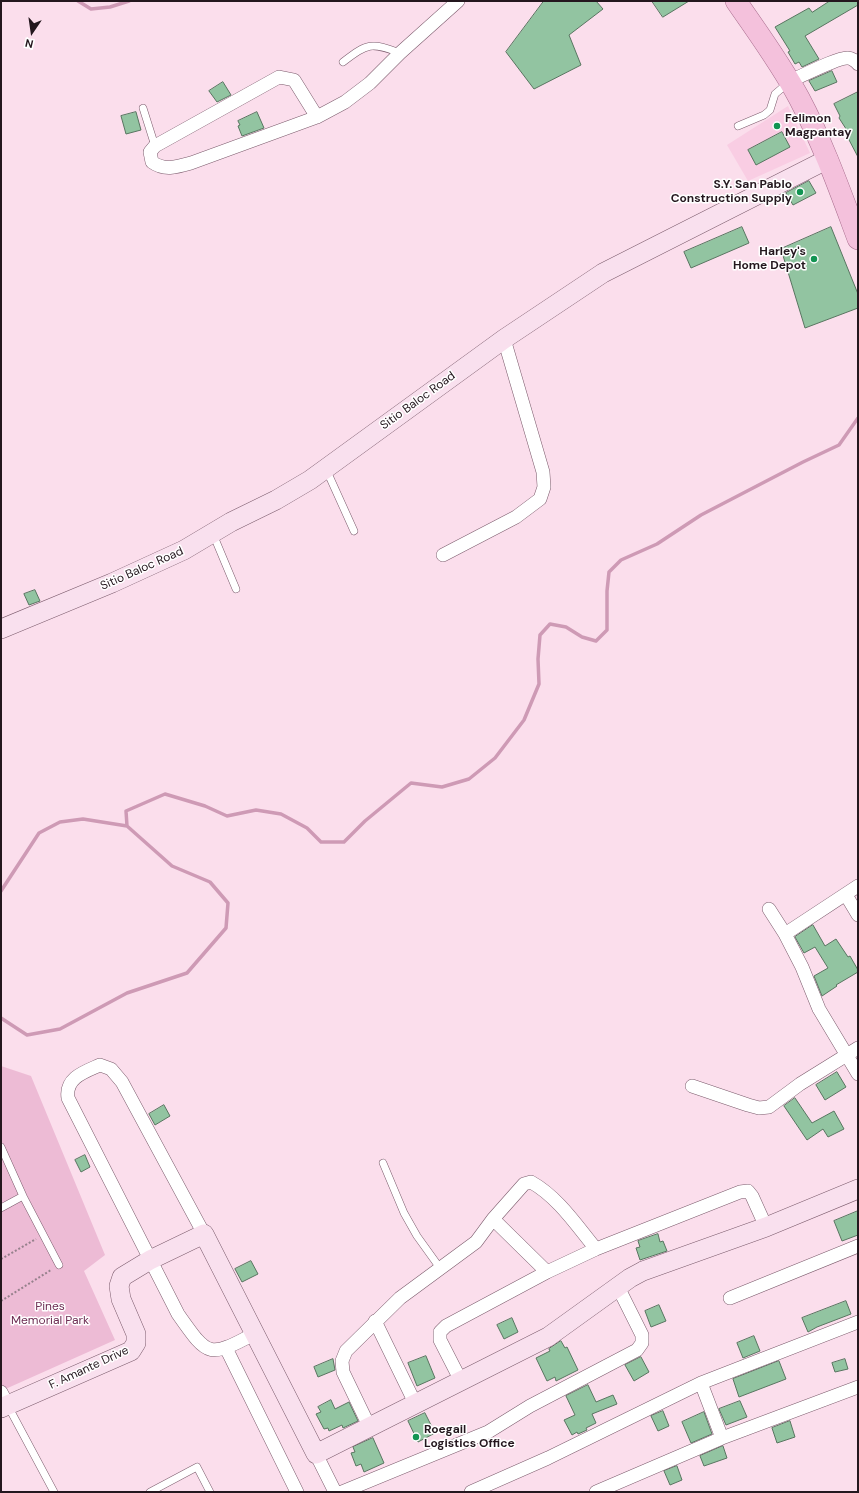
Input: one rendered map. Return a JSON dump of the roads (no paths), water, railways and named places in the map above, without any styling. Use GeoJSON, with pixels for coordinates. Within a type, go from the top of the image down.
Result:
{"type":"FeatureCollection","features":[{"type":"Feature","properties":{"kind":"main road"},"geometry":{"type":"LineString","coordinates":[[736,1],[776,58],[800,99],[828,159],[858,239]]}},
{"type":"Feature","properties":{"kind":"street"},"geometry":{"type":"LineString","coordinates":[[317,116],[294,80],[279,77],[155,146],[150,152],[152,162],[158,167],[174,168],[198,161],[317,116],[345,102],[370,83],[400,53],[458,1]]}},
{"type":"Feature","properties":{"kind":"street"},"geometry":{"type":"LineString","coordinates":[[790,81],[835,61],[848,58],[856,61],[858,64]]}},
{"type":"Feature","properties":{"kind":"street","name":"Sitio Baloc Road"},"geometry":{"type":"LineString","coordinates":[[1,629],[112,583],[184,550],[231,522],[276,500],[326,469],[504,339],[603,273],[828,159]]}},
{"type":"Feature","properties":{"kind":"street"},"geometry":{"type":"LineString","coordinates":[[443,555],[516,517],[540,499],[544,487],[543,472],[504,339]]}},
{"type":"Feature","properties":{"kind":"street"},"geometry":{"type":"LineString","coordinates":[[785,934],[858,886]]}},
{"type":"Feature","properties":{"kind":"street"},"geometry":{"type":"LineString","coordinates":[[846,894],[858,915]]}},
{"type":"Feature","properties":{"kind":"street"},"geometry":{"type":"LineString","coordinates":[[769,909],[785,934],[802,967],[819,1009],[858,1074]]}},
{"type":"Feature","properties":{"kind":"street"},"geometry":{"type":"LineString","coordinates":[[692,1086],[759,1108],[769,1107],[800,1084],[858,1048]]}},
{"type":"Feature","properties":{"kind":"street"},"geometry":{"type":"LineString","coordinates":[[256,1333],[226,1348],[212,1350],[204,1348],[196,1340],[178,1314],[68,1098],[67,1090],[72,1080],[87,1070],[100,1065],[111,1069],[122,1082],[256,1333],[335,1492]]}},
{"type":"Feature","properties":{"kind":"street"},"geometry":{"type":"LineString","coordinates":[[369,1426],[343,1372],[342,1361],[346,1351],[400,1298],[476,1242],[492,1219],[524,1184],[532,1182],[541,1187],[562,1207],[596,1249]]}},
{"type":"Feature","properties":{"kind":"street"},"geometry":{"type":"LineString","coordinates":[[316,1454],[548,1337],[630,1278],[643,1271],[766,1227],[858,1189]]}},
{"type":"Feature","properties":{"kind":"street"},"geometry":{"type":"LineString","coordinates":[[462,1381],[440,1340],[440,1332],[446,1326],[547,1272],[596,1249],[740,1192],[748,1192],[752,1196],[766,1227]]}},
{"type":"Feature","properties":{"kind":"street"},"geometry":{"type":"LineString","coordinates":[[492,1219],[547,1272]]}},
{"type":"Feature","properties":{"kind":"street","name":"F. Amante Drive"},"geometry":{"type":"LineString","coordinates":[[3,1401],[131,1351],[136,1343],[136,1334],[121,1299],[119,1286],[122,1277],[150,1260],[204,1234]]}},
{"type":"Feature","properties":{"kind":"street"},"geometry":{"type":"LineString","coordinates":[[730,1298],[858,1246]]}},
{"type":"Feature","properties":{"kind":"street"},"geometry":{"type":"LineString","coordinates":[[342,1492],[488,1432],[530,1406],[637,1350],[642,1343],[642,1335],[618,1288]]}},
{"type":"Feature","properties":{"kind":"street"},"geometry":{"type":"LineString","coordinates":[[375,1321],[415,1403]]}},
{"type":"Feature","properties":{"kind":"street"},"geometry":{"type":"LineString","coordinates":[[471,1492],[548,1458],[701,1383],[858,1322]]}},
{"type":"Feature","properties":{"kind":"street"},"geometry":{"type":"LineString","coordinates":[[226,1348],[297,1492]]}},
{"type":"Feature","properties":{"kind":"street"},"geometry":{"type":"LineString","coordinates":[[701,1383],[722,1438]]}},
{"type":"Feature","properties":{"kind":"street"},"geometry":{"type":"LineString","coordinates":[[596,1492],[722,1438],[858,1387]]}},
{"type":"Feature","properties":{"kind":"lane"},"geometry":{"type":"LineString","coordinates":[[343,62],[359,50],[370,46],[380,45],[400,53]]}},
{"type":"Feature","properties":{"kind":"lane"},"geometry":{"type":"LineString","coordinates":[[738,126],[764,115],[770,110],[775,94],[790,81]]}},
{"type":"Feature","properties":{"kind":"lane"},"geometry":{"type":"LineString","coordinates":[[143,108],[155,146]]}},
{"type":"Feature","properties":{"kind":"lane"},"geometry":{"type":"LineString","coordinates":[[326,469],[354,531]]}},
{"type":"Feature","properties":{"kind":"lane"},"geometry":{"type":"LineString","coordinates":[[213,533],[236,589]]}},
{"type":"Feature","properties":{"kind":"lane"},"geometry":{"type":"LineString","coordinates":[[1,1147],[23,1196],[59,1265]]}},
{"type":"Feature","properties":{"kind":"lane"},"geometry":{"type":"LineString","coordinates":[[384,1162],[407,1219],[417,1236],[440,1268]]}},
{"type":"Feature","properties":{"kind":"lane"},"geometry":{"type":"LineString","coordinates":[[1,1208],[23,1196]]}},
{"type":"Feature","properties":{"kind":"lane"},"geometry":{"type":"LineString","coordinates":[[3,1401],[54,1492]]}},
{"type":"Feature","properties":{"kind":"lane"},"geometry":{"type":"LineString","coordinates":[[150,1492],[197,1467],[210,1492]]}},
{"type":"Feature","properties":{"kind":"waterway"},"geometry":{"type":"LineString","coordinates":[[78,1],[91,9],[110,7],[129,1]]}},
{"type":"Feature","properties":{"kind":"waterway"},"geometry":{"type":"LineString","coordinates":[[127,826],[126,811],[165,794],[205,806],[227,816],[256,810],[281,814],[307,828],[321,842],[344,842],[365,821],[411,783],[442,787],[469,779],[495,758],[524,720],[539,684],[538,659],[540,635],[550,624],[566,627],[582,637],[596,641],[607,630],[607,591],[609,572],[621,560],[657,544],[701,515],[839,445],[858,418]]}},
{"type":"Feature","properties":{"kind":"waterway"},"geometry":{"type":"LineString","coordinates":[[1,891],[39,833],[60,822],[83,819],[127,826],[172,866],[210,882],[228,903],[226,928],[187,973],[127,993],[60,1029],[27,1035],[1,1018]]}},
{"type":"Feature","properties":{"kind":"place","name":"Felimon Magpantay"},"geometry":{"type":"Point","coordinates":[777,126]}},
{"type":"Feature","properties":{"kind":"place","name":"S.Y. San Pablo Construction Supply"},"geometry":{"type":"Point","coordinates":[800,192]}},
{"type":"Feature","properties":{"kind":"place","name":"Harley's Home Depot"},"geometry":{"type":"Point","coordinates":[814,259]}},
{"type":"Feature","properties":{"kind":"place","name":"Roegail Logistics Office"},"geometry":{"type":"Point","coordinates":[416,1437]}},
{"type":"Feature","properties":{"kind":"park label","name":"Pines Memorial Park"},"geometry":{"type":"Point","coordinates":[50,1314]}}]}
